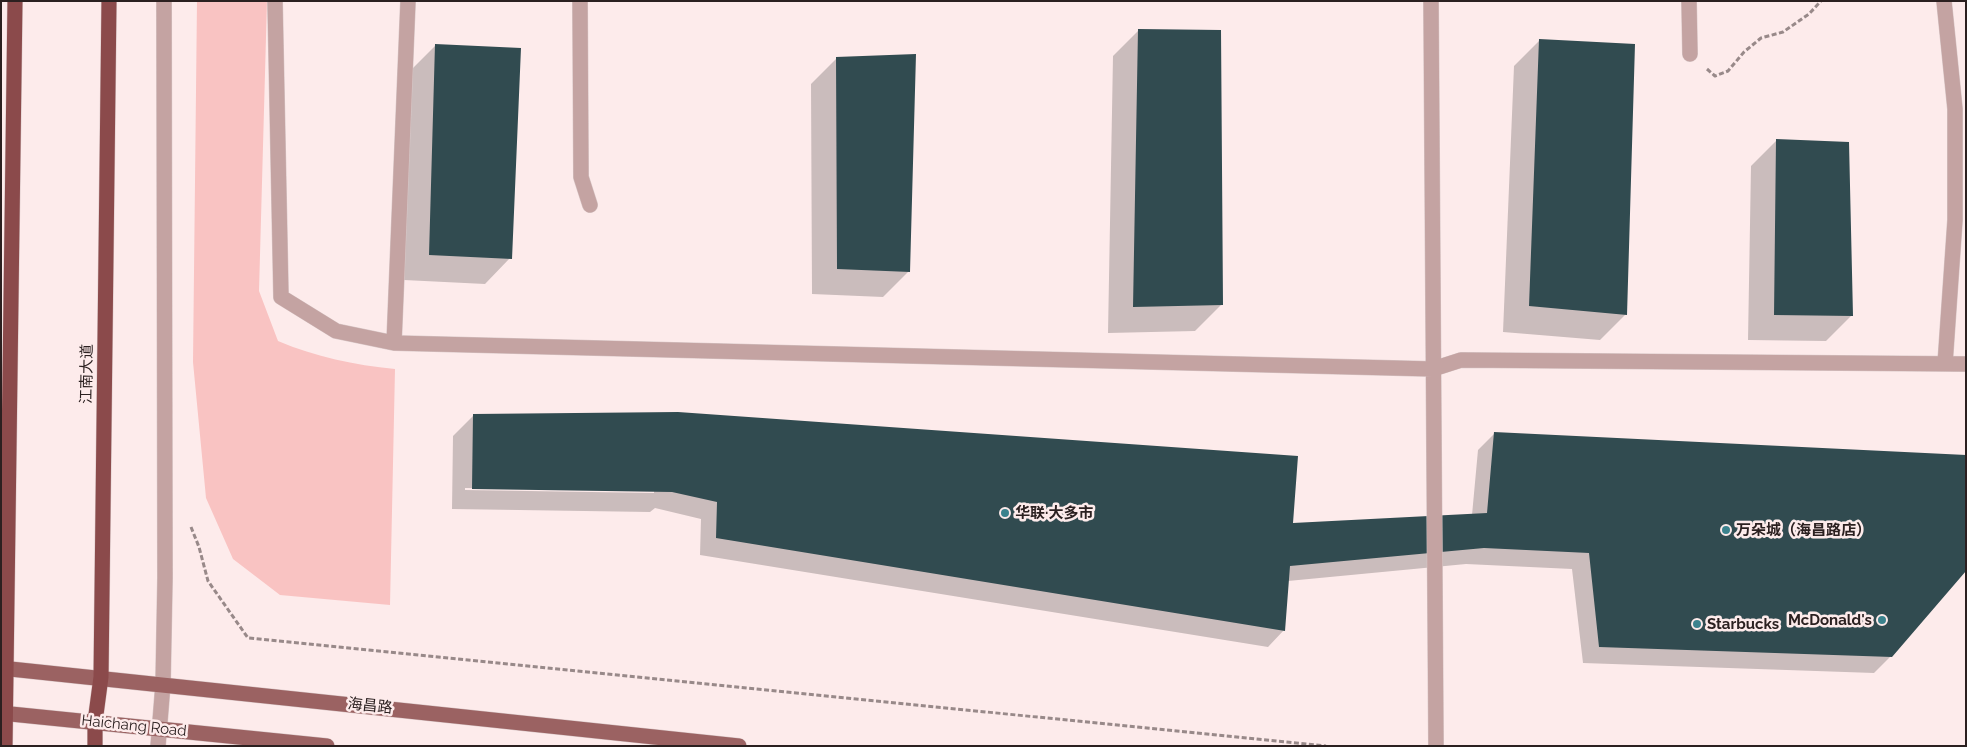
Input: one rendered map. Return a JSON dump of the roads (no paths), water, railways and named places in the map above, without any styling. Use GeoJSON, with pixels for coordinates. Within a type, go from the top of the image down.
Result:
{"type":"FeatureCollection","features":[{"type":"Feature","properties":{"kind":"highway"},"geometry":{"type":"LineString","coordinates":[[5,746],[3,668],[16,1]]}},
{"type":"Feature","properties":{"kind":"highway","name":"江南大道"},"geometry":{"type":"LineString","coordinates":[[95,746],[95,722],[101,678],[109,1]]}},
{"type":"Feature","properties":{"kind":"main road","name":"海昌路"},"geometry":{"type":"LineString","coordinates":[[3,668],[739,746]]}},
{"type":"Feature","properties":{"kind":"main road","name":"Haichang Road"},"geometry":{"type":"LineString","coordinates":[[3,713],[327,746]]}},
{"type":"Feature","properties":{"kind":"street"},"geometry":{"type":"LineString","coordinates":[[158,746],[163,684],[165,578],[164,1]]}},
{"type":"Feature","properties":{"kind":"street"},"geometry":{"type":"LineString","coordinates":[[275,1],[282,297],[336,331],[394,343],[1433,369],[1461,360],[1966,364]]}},
{"type":"Feature","properties":{"kind":"street"},"geometry":{"type":"LineString","coordinates":[[394,343],[408,1]]}},
{"type":"Feature","properties":{"kind":"street"},"geometry":{"type":"LineString","coordinates":[[580,1],[581,177],[590,205]]}},
{"type":"Feature","properties":{"kind":"street"},"geometry":{"type":"LineString","coordinates":[[1431,1],[1436,746]]}},
{"type":"Feature","properties":{"kind":"street"},"geometry":{"type":"LineString","coordinates":[[1689,1],[1690,54]]}},
{"type":"Feature","properties":{"kind":"street"},"geometry":{"type":"LineString","coordinates":[[1944,1],[1955,109],[1955,220],[1945,364]]}},
{"type":"Feature","properties":{"kind":"place","name":"华联·大多市"},"geometry":{"type":"Point","coordinates":[1005,513]}},
{"type":"Feature","properties":{"kind":"place","name":"万朵城（海昌路店）"},"geometry":{"type":"Point","coordinates":[1726,530]}},
{"type":"Feature","properties":{"kind":"place","name":"McDonald's"},"geometry":{"type":"Point","coordinates":[1882,620]}},
{"type":"Feature","properties":{"kind":"place","name":"Starbucks"},"geometry":{"type":"Point","coordinates":[1697,624]}}]}
